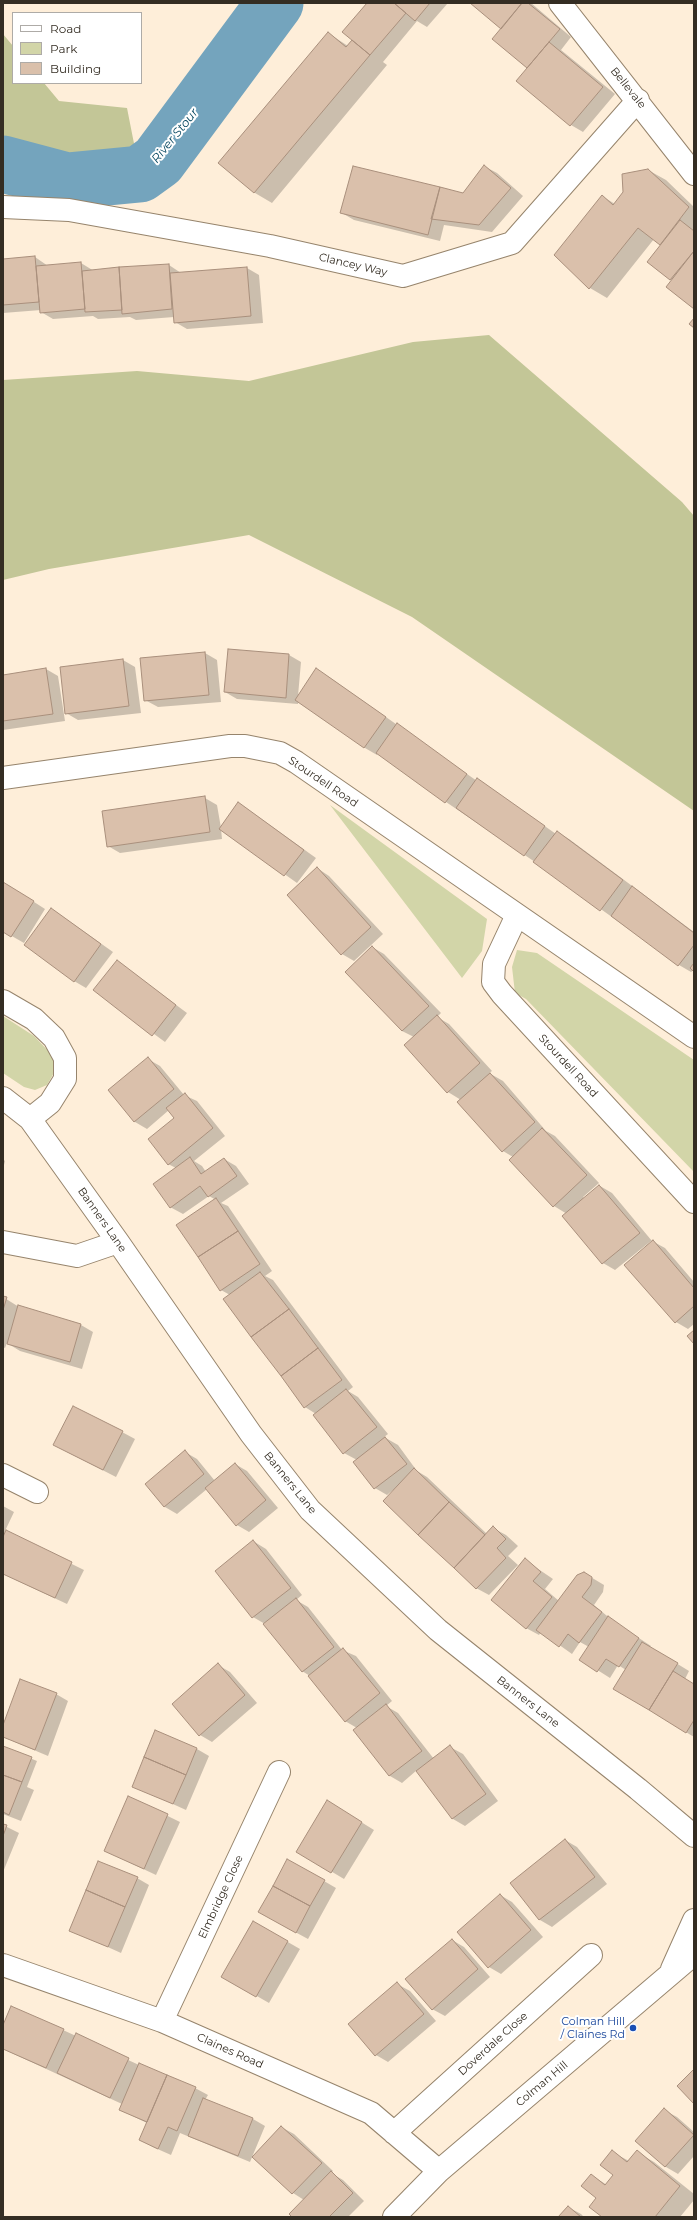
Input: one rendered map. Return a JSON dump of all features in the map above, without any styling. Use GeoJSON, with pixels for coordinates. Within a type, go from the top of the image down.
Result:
{"type":"FeatureCollection","features":[{"type":"Feature","properties":{"kind":"street","name":"Bellevale"},"geometry":{"type":"LineString","coordinates":[[560,3],[638,100],[694,174]]}},
{"type":"Feature","properties":{"kind":"street","name":"Clancey Way"},"geometry":{"type":"LineString","coordinates":[[3,207],[69,210],[270,246],[402,276],[512,243],[638,100]]}},
{"type":"Feature","properties":{"kind":"street","name":"Stourdell Road"},"geometry":{"type":"LineString","coordinates":[[3,778],[230,746],[245,746],[280,754],[296,762],[694,1037]]}},
{"type":"Feature","properties":{"kind":"street","name":"Stourdell Road"},"geometry":{"type":"LineString","coordinates":[[517,914],[494,964],[493,982],[502,994],[694,1202]]}},
{"type":"Feature","properties":{"kind":"street"},"geometry":{"type":"LineString","coordinates":[[3,1001],[34,1019],[54,1038],[65,1058],[65,1079],[50,1103],[30,1119]]}},
{"type":"Feature","properties":{"kind":"street","name":"Banners Lane"},"geometry":{"type":"LineString","coordinates":[[3,1098],[30,1119],[118,1242],[251,1434],[310,1510],[438,1630],[692,1838]]}},
{"type":"Feature","properties":{"kind":"street"},"geometry":{"type":"LineString","coordinates":[[3,1242],[77,1256],[118,1242]]}},
{"type":"Feature","properties":{"kind":"street"},"geometry":{"type":"LineString","coordinates":[[3,1475],[37,1492]]}},
{"type":"Feature","properties":{"kind":"street","name":"Elmbridge Close"},"geometry":{"type":"LineString","coordinates":[[162,2021],[279,1772]]}},
{"type":"Feature","properties":{"kind":"street"},"geometry":{"type":"LineString","coordinates":[[668,1977],[694,1920]]}},
{"type":"Feature","properties":{"kind":"street","name":"Colman Hill"},"geometry":{"type":"LineString","coordinates":[[394,2217],[439,2171],[694,1954]]}},
{"type":"Feature","properties":{"kind":"street","name":"Doverdale Close"},"geometry":{"type":"LineString","coordinates":[[394,2133],[591,1955]]}},
{"type":"Feature","properties":{"kind":"street","name":"Claines Road"},"geometry":{"type":"LineString","coordinates":[[3,1965],[162,2021],[370,2113],[439,2171]]}},
{"type":"Feature","properties":{"kind":"green space"},"geometry":{"type":"Polygon","coordinates":[[[3,34],[12,45],[12,84],[45,84],[59,101],[127,108],[140,174],[67,181],[3,164],[3,34]]]}},
{"type":"Feature","properties":{"kind":"green space"},"geometry":{"type":"Polygon","coordinates":[[[489,335],[682,502],[694,516],[694,811],[412,617],[249,535],[49,569],[3,580],[3,380],[137,371],[249,381],[413,342],[489,335]]]}},
{"type":"Feature","properties":{"kind":"green space"},"geometry":{"type":"Polygon","coordinates":[[[330,805],[487,919],[482,951],[462,978],[330,805]]]}},
{"type":"Feature","properties":{"kind":"green space"},"geometry":{"type":"Polygon","coordinates":[[[517,950],[537,953],[694,1060],[694,1172],[526,999],[515,993],[512,967],[517,950]]]}},
{"type":"Feature","properties":{"kind":"green space"},"geometry":{"type":"Polygon","coordinates":[[[3,1016],[34,1036],[54,1057],[55,1071],[47,1085],[35,1090],[24,1087],[3,1073],[3,1016]]]}},
{"type":"Feature","properties":{"kind":"building"},"geometry":{"type":"Polygon","coordinates":[[[367,3],[394,3],[406,13],[370,55],[342,32],[367,3]]]}},
{"type":"Feature","properties":{"kind":"building"},"geometry":{"type":"Polygon","coordinates":[[[394,3],[430,3],[415,21],[394,3]]]}},
{"type":"Feature","properties":{"kind":"building"},"geometry":{"type":"Polygon","coordinates":[[[470,3],[522,3],[501,29],[470,3]]]}},
{"type":"Feature","properties":{"kind":"building"},"geometry":{"type":"Polygon","coordinates":[[[522,3],[528,3],[560,29],[527,68],[492,39],[522,3]]]}},
{"type":"Feature","properties":{"kind":"building"},"geometry":{"type":"Polygon","coordinates":[[[328,32],[346,47],[352,40],[370,55],[254,193],[218,163],[328,32]]]}},
{"type":"Feature","properties":{"kind":"building"},"geometry":{"type":"Polygon","coordinates":[[[549,42],[603,87],[570,126],[516,81],[549,42]]]}},
{"type":"Feature","properties":{"kind":"building"},"geometry":{"type":"Polygon","coordinates":[[[484,165],[511,188],[479,225],[431,219],[440,187],[463,193],[484,165]]]}},
{"type":"Feature","properties":{"kind":"building"},"geometry":{"type":"Polygon","coordinates":[[[353,166],[440,187],[428,235],[340,213],[353,166]]]}},
{"type":"Feature","properties":{"kind":"building"},"geometry":{"type":"Polygon","coordinates":[[[648,169],[689,207],[660,245],[638,228],[589,289],[554,255],[602,195],[613,205],[623,192],[622,174],[648,169]]]}},
{"type":"Feature","properties":{"kind":"building"},"geometry":{"type":"Polygon","coordinates":[[[680,220],[694,231],[694,251],[670,280],[647,262],[680,220]]]}},
{"type":"Feature","properties":{"kind":"building"},"geometry":{"type":"Polygon","coordinates":[[[694,251],[694,309],[666,287],[694,251]]]}},
{"type":"Feature","properties":{"kind":"building"},"geometry":{"type":"Polygon","coordinates":[[[35,256],[39,302],[3,305],[3,259],[35,256]]]}},
{"type":"Feature","properties":{"kind":"building"},"geometry":{"type":"Polygon","coordinates":[[[81,262],[85,309],[40,313],[36,266],[81,262]]]}},
{"type":"Feature","properties":{"kind":"building"},"geometry":{"type":"Polygon","coordinates":[[[169,264],[172,309],[122,314],[119,267],[169,264]]]}},
{"type":"Feature","properties":{"kind":"building"},"geometry":{"type":"Polygon","coordinates":[[[119,267],[122,310],[85,312],[82,271],[119,267]]]}},
{"type":"Feature","properties":{"kind":"building"},"geometry":{"type":"Polygon","coordinates":[[[247,267],[251,316],[174,323],[170,273],[247,267]]]}},
{"type":"Feature","properties":{"kind":"building"},"geometry":{"type":"Polygon","coordinates":[[[694,318],[694,328],[689,324],[694,318]]]}},
{"type":"Feature","properties":{"kind":"building"},"geometry":{"type":"Polygon","coordinates":[[[228,649],[289,654],[286,698],[224,692],[228,649]]]}},
{"type":"Feature","properties":{"kind":"building"},"geometry":{"type":"Polygon","coordinates":[[[205,652],[209,695],[144,701],[140,658],[205,652]]]}},
{"type":"Feature","properties":{"kind":"building"},"geometry":{"type":"Polygon","coordinates":[[[123,659],[129,706],[65,714],[60,667],[123,659]]]}},
{"type":"Feature","properties":{"kind":"building"},"geometry":{"type":"Polygon","coordinates":[[[46,668],[53,714],[3,721],[3,675],[46,668]]]}},
{"type":"Feature","properties":{"kind":"building"},"geometry":{"type":"Polygon","coordinates":[[[316,668],[386,717],[364,748],[295,700],[316,668]]]}},
{"type":"Feature","properties":{"kind":"building"},"geometry":{"type":"Polygon","coordinates":[[[397,723],[467,774],[445,803],[376,753],[397,723]]]}},
{"type":"Feature","properties":{"kind":"building"},"geometry":{"type":"Polygon","coordinates":[[[477,778],[545,826],[524,856],[456,808],[477,778]]]}},
{"type":"Feature","properties":{"kind":"building"},"geometry":{"type":"Polygon","coordinates":[[[205,796],[210,832],[107,847],[102,811],[205,796]]]}},
{"type":"Feature","properties":{"kind":"building"},"geometry":{"type":"Polygon","coordinates":[[[238,802],[304,850],[284,876],[219,829],[238,802]]]}},
{"type":"Feature","properties":{"kind":"building"},"geometry":{"type":"Polygon","coordinates":[[[557,831],[623,880],[600,911],[533,862],[557,831]]]}},
{"type":"Feature","properties":{"kind":"building"},"geometry":{"type":"Polygon","coordinates":[[[317,867],[371,927],[341,955],[287,895],[317,867]]]}},
{"type":"Feature","properties":{"kind":"building"},"geometry":{"type":"Polygon","coordinates":[[[3,882],[34,901],[11,937],[3,932],[3,882]]]}},
{"type":"Feature","properties":{"kind":"building"},"geometry":{"type":"Polygon","coordinates":[[[632,886],[694,933],[694,945],[678,966],[611,916],[632,886]]]}},
{"type":"Feature","properties":{"kind":"building"},"geometry":{"type":"Polygon","coordinates":[[[51,908],[101,944],[74,982],[24,945],[51,908]]]}},
{"type":"Feature","properties":{"kind":"building"},"geometry":{"type":"Polygon","coordinates":[[[372,946],[429,1006],[402,1031],[345,972],[372,946]]]}},
{"type":"Feature","properties":{"kind":"building"},"geometry":{"type":"Polygon","coordinates":[[[117,960],[176,1005],[152,1036],[93,990],[117,960]]]}},
{"type":"Feature","properties":{"kind":"building"},"geometry":{"type":"Polygon","coordinates":[[[694,963],[694,972],[690,968],[694,963]]]}},
{"type":"Feature","properties":{"kind":"building"},"geometry":{"type":"Polygon","coordinates":[[[437,1015],[480,1063],[447,1093],[404,1045],[437,1015]]]}},
{"type":"Feature","properties":{"kind":"building"},"geometry":{"type":"Polygon","coordinates":[[[148,1057],[174,1089],[134,1122],[108,1090],[148,1057]]]}},
{"type":"Feature","properties":{"kind":"building"},"geometry":{"type":"Polygon","coordinates":[[[490,1073],[535,1122],[502,1152],[457,1102],[490,1073]]]}},
{"type":"Feature","properties":{"kind":"building"},"geometry":{"type":"Polygon","coordinates":[[[185,1093],[213,1128],[168,1165],[148,1139],[174,1118],[166,1108],[185,1093]]]}},
{"type":"Feature","properties":{"kind":"building"},"geometry":{"type":"Polygon","coordinates":[[[542,1128],[587,1175],[553,1207],[509,1160],[542,1128]]]}},
{"type":"Feature","properties":{"kind":"building"},"geometry":{"type":"Polygon","coordinates":[[[190,1157],[201,1174],[224,1158],[237,1176],[208,1197],[200,1186],[170,1208],[153,1184],[190,1157]]]}},
{"type":"Feature","properties":{"kind":"building"},"geometry":{"type":"Polygon","coordinates":[[[599,1185],[640,1233],[602,1264],[562,1216],[599,1185]]]}},
{"type":"Feature","properties":{"kind":"building"},"geometry":{"type":"Polygon","coordinates":[[[216,1198],[238,1231],[198,1257],[176,1225],[216,1198]]]}},
{"type":"Feature","properties":{"kind":"building"},"geometry":{"type":"Polygon","coordinates":[[[238,1231],[260,1264],[220,1291],[198,1257],[238,1231]]]}},
{"type":"Feature","properties":{"kind":"building"},"geometry":{"type":"Polygon","coordinates":[[[653,1240],[694,1288],[694,1306],[675,1323],[624,1265],[653,1240]]]}},
{"type":"Feature","properties":{"kind":"building"},"geometry":{"type":"Polygon","coordinates":[[[260,1272],[289,1309],[251,1337],[223,1299],[260,1272]]]}},
{"type":"Feature","properties":{"kind":"building"},"geometry":{"type":"Polygon","coordinates":[[[3,1296],[7,1297],[3,1310],[3,1296]]]}},
{"type":"Feature","properties":{"kind":"building"},"geometry":{"type":"Polygon","coordinates":[[[18,1305],[81,1324],[70,1362],[7,1344],[18,1305]]]}},
{"type":"Feature","properties":{"kind":"building"},"geometry":{"type":"Polygon","coordinates":[[[289,1309],[318,1348],[281,1376],[251,1337],[289,1309]]]}},
{"type":"Feature","properties":{"kind":"building"},"geometry":{"type":"Polygon","coordinates":[[[694,1330],[694,1344],[687,1336],[694,1330]]]}},
{"type":"Feature","properties":{"kind":"building"},"geometry":{"type":"Polygon","coordinates":[[[318,1348],[342,1380],[304,1408],[281,1376],[318,1348]]]}},
{"type":"Feature","properties":{"kind":"building"},"geometry":{"type":"Polygon","coordinates":[[[346,1389],[377,1427],[343,1454],[313,1415],[346,1389]]]}},
{"type":"Feature","properties":{"kind":"building"},"geometry":{"type":"Polygon","coordinates":[[[73,1406],[123,1431],[103,1470],[53,1445],[73,1406]]]}},
{"type":"Feature","properties":{"kind":"building"},"geometry":{"type":"Polygon","coordinates":[[[385,1437],[407,1464],[374,1489],[353,1462],[385,1437]]]}},
{"type":"Feature","properties":{"kind":"building"},"geometry":{"type":"Polygon","coordinates":[[[185,1450],[204,1474],[164,1507],[145,1484],[185,1450]]]}},
{"type":"Feature","properties":{"kind":"building"},"geometry":{"type":"Polygon","coordinates":[[[235,1463],[266,1500],[236,1526],[205,1488],[235,1463]]]}},
{"type":"Feature","properties":{"kind":"building"},"geometry":{"type":"Polygon","coordinates":[[[414,1468],[449,1502],[418,1535],[383,1501],[414,1468]]]}},
{"type":"Feature","properties":{"kind":"building"},"geometry":{"type":"Polygon","coordinates":[[[449,1502],[485,1535],[454,1568],[418,1535],[449,1502]]]}},
{"type":"Feature","properties":{"kind":"building"},"geometry":{"type":"Polygon","coordinates":[[[493,1526],[506,1539],[497,1548],[506,1558],[476,1589],[454,1568],[493,1526]]]}},
{"type":"Feature","properties":{"kind":"building"},"geometry":{"type":"Polygon","coordinates":[[[6,1530],[72,1562],[55,1598],[3,1574],[3,1537],[6,1530]]]}},
{"type":"Feature","properties":{"kind":"building"},"geometry":{"type":"Polygon","coordinates":[[[253,1540],[291,1588],[252,1618],[215,1571],[253,1540]]]}},
{"type":"Feature","properties":{"kind":"building"},"geometry":{"type":"Polygon","coordinates":[[[525,1558],[541,1572],[533,1581],[552,1597],[526,1629],[491,1600],[525,1558]]]}},
{"type":"Feature","properties":{"kind":"building"},"geometry":{"type":"Polygon","coordinates":[[[584,1572],[592,1577],[591,1585],[582,1597],[602,1612],[579,1643],[568,1634],[559,1647],[536,1630],[577,1575],[584,1572]]]}},
{"type":"Feature","properties":{"kind":"building"},"geometry":{"type":"Polygon","coordinates":[[[296,1598],[334,1647],[302,1672],[263,1624],[296,1598]]]}},
{"type":"Feature","properties":{"kind":"building"},"geometry":{"type":"Polygon","coordinates":[[[608,1616],[639,1638],[619,1667],[606,1659],[597,1672],[579,1660],[608,1616]]]}},
{"type":"Feature","properties":{"kind":"building"},"geometry":{"type":"Polygon","coordinates":[[[642,1642],[678,1663],[649,1710],[613,1689],[642,1642]]]}},
{"type":"Feature","properties":{"kind":"building"},"geometry":{"type":"Polygon","coordinates":[[[343,1648],[380,1693],[345,1722],[308,1676],[343,1648]]]}},
{"type":"Feature","properties":{"kind":"building"},"geometry":{"type":"Polygon","coordinates":[[[218,1663],[245,1695],[199,1736],[172,1704],[218,1663]]]}},
{"type":"Feature","properties":{"kind":"building"},"geometry":{"type":"Polygon","coordinates":[[[673,1671],[694,1684],[694,1720],[686,1733],[649,1710],[673,1671]]]}},
{"type":"Feature","properties":{"kind":"building"},"geometry":{"type":"Polygon","coordinates":[[[20,1679],[57,1693],[35,1750],[3,1737],[3,1725],[20,1679]]]}},
{"type":"Feature","properties":{"kind":"building"},"geometry":{"type":"Polygon","coordinates":[[[386,1704],[422,1751],[389,1776],[353,1730],[386,1704]]]}},
{"type":"Feature","properties":{"kind":"building"},"geometry":{"type":"Polygon","coordinates":[[[155,1730],[197,1748],[186,1775],[144,1757],[155,1730]]]}},
{"type":"Feature","properties":{"kind":"building"},"geometry":{"type":"Polygon","coordinates":[[[450,1745],[486,1794],[452,1819],[416,1771],[450,1745]]]}},
{"type":"Feature","properties":{"kind":"building"},"geometry":{"type":"Polygon","coordinates":[[[3,1746],[32,1757],[22,1782],[3,1775],[3,1746]]]}},
{"type":"Feature","properties":{"kind":"building"},"geometry":{"type":"Polygon","coordinates":[[[144,1757],[186,1775],[173,1804],[132,1787],[144,1757]]]}},
{"type":"Feature","properties":{"kind":"building"},"geometry":{"type":"Polygon","coordinates":[[[3,1775],[22,1782],[9,1815],[3,1812],[3,1775]]]}},
{"type":"Feature","properties":{"kind":"building"},"geometry":{"type":"Polygon","coordinates":[[[128,1796],[168,1814],[144,1869],[104,1851],[128,1796]]]}},
{"type":"Feature","properties":{"kind":"building"},"geometry":{"type":"Polygon","coordinates":[[[327,1800],[362,1822],[331,1873],[296,1852],[327,1800]]]}},
{"type":"Feature","properties":{"kind":"building"},"geometry":{"type":"Polygon","coordinates":[[[3,1824],[7,1825],[3,1836],[3,1824]]]}},
{"type":"Feature","properties":{"kind":"building"},"geometry":{"type":"Polygon","coordinates":[[[565,1839],[595,1877],[539,1920],[510,1883],[565,1839]]]}},
{"type":"Feature","properties":{"kind":"building"},"geometry":{"type":"Polygon","coordinates":[[[287,1859],[325,1880],[310,1906],[273,1886],[287,1859]]]}},
{"type":"Feature","properties":{"kind":"building"},"geometry":{"type":"Polygon","coordinates":[[[98,1861],[138,1877],[125,1907],[86,1890],[98,1861]]]}},
{"type":"Feature","properties":{"kind":"building"},"geometry":{"type":"Polygon","coordinates":[[[273,1886],[310,1906],[296,1933],[258,1912],[273,1886]]]}},
{"type":"Feature","properties":{"kind":"building"},"geometry":{"type":"Polygon","coordinates":[[[86,1890],[125,1907],[108,1947],[69,1931],[86,1890]]]}},
{"type":"Feature","properties":{"kind":"building"},"geometry":{"type":"Polygon","coordinates":[[[500,1894],[531,1930],[488,1968],[457,1932],[500,1894]]]}},
{"type":"Feature","properties":{"kind":"building"},"geometry":{"type":"Polygon","coordinates":[[[253,1921],[288,1941],[256,1997],[221,1977],[253,1921]]]}},
{"type":"Feature","properties":{"kind":"building"},"geometry":{"type":"Polygon","coordinates":[[[452,1939],[478,1969],[432,2010],[405,1979],[452,1939]]]}},
{"type":"Feature","properties":{"kind":"building"},"geometry":{"type":"Polygon","coordinates":[[[397,1982],[424,2014],[375,2056],[348,2024],[397,1982]]]}},
{"type":"Feature","properties":{"kind":"building"},"geometry":{"type":"Polygon","coordinates":[[[11,2006],[64,2029],[46,2068],[3,2049],[3,2025],[11,2006]]]}},
{"type":"Feature","properties":{"kind":"building"},"geometry":{"type":"Polygon","coordinates":[[[76,2033],[129,2058],[110,2098],[57,2073],[76,2033]]]}},
{"type":"Feature","properties":{"kind":"building"},"geometry":{"type":"Polygon","coordinates":[[[139,2063],[167,2075],[147,2122],[119,2110],[139,2063]]]}},
{"type":"Feature","properties":{"kind":"building"},"geometry":{"type":"Polygon","coordinates":[[[694,2069],[694,2104],[677,2086],[694,2069]]]}},
{"type":"Feature","properties":{"kind":"building"},"geometry":{"type":"Polygon","coordinates":[[[167,2075],[196,2087],[177,2131],[168,2127],[158,2149],[139,2140],[167,2075]]]}},
{"type":"Feature","properties":{"kind":"building"},"geometry":{"type":"Polygon","coordinates":[[[203,2098],[253,2118],[238,2156],[188,2136],[203,2098]]]}},
{"type":"Feature","properties":{"kind":"building"},"geometry":{"type":"Polygon","coordinates":[[[664,2108],[694,2135],[665,2167],[635,2141],[664,2108]]]}},
{"type":"Feature","properties":{"kind":"building"},"geometry":{"type":"Polygon","coordinates":[[[281,2126],[322,2163],[292,2194],[252,2157],[281,2126]]]}},
{"type":"Feature","properties":{"kind":"building"},"geometry":{"type":"Polygon","coordinates":[[[612,2150],[627,2162],[637,2150],[680,2186],[655,2217],[602,2217],[589,2207],[596,2198],[581,2186],[591,2174],[605,2185],[613,2175],[600,2165],[612,2150]]]}},
{"type":"Feature","properties":{"kind":"building"},"geometry":{"type":"Polygon","coordinates":[[[331,2171],[353,2193],[329,2217],[292,2217],[289,2214],[331,2171]]]}},
{"type":"Feature","properties":{"kind":"building"},"geometry":{"type":"Polygon","coordinates":[[[568,2206],[581,2217],[558,2217],[568,2206]]]}},
{"type":"Feature","properties":{"kind":"waterway","name":"River Stour"},"geometry":{"type":"LineString","coordinates":[[3,164],[67,181],[140,174],[158,161],[275,3]]}},
{"type":"Feature","properties":{"kind":"place","name":"Colman Hill / Claines Rd"},"geometry":{"type":"Point","coordinates":[633,2028]}}]}
